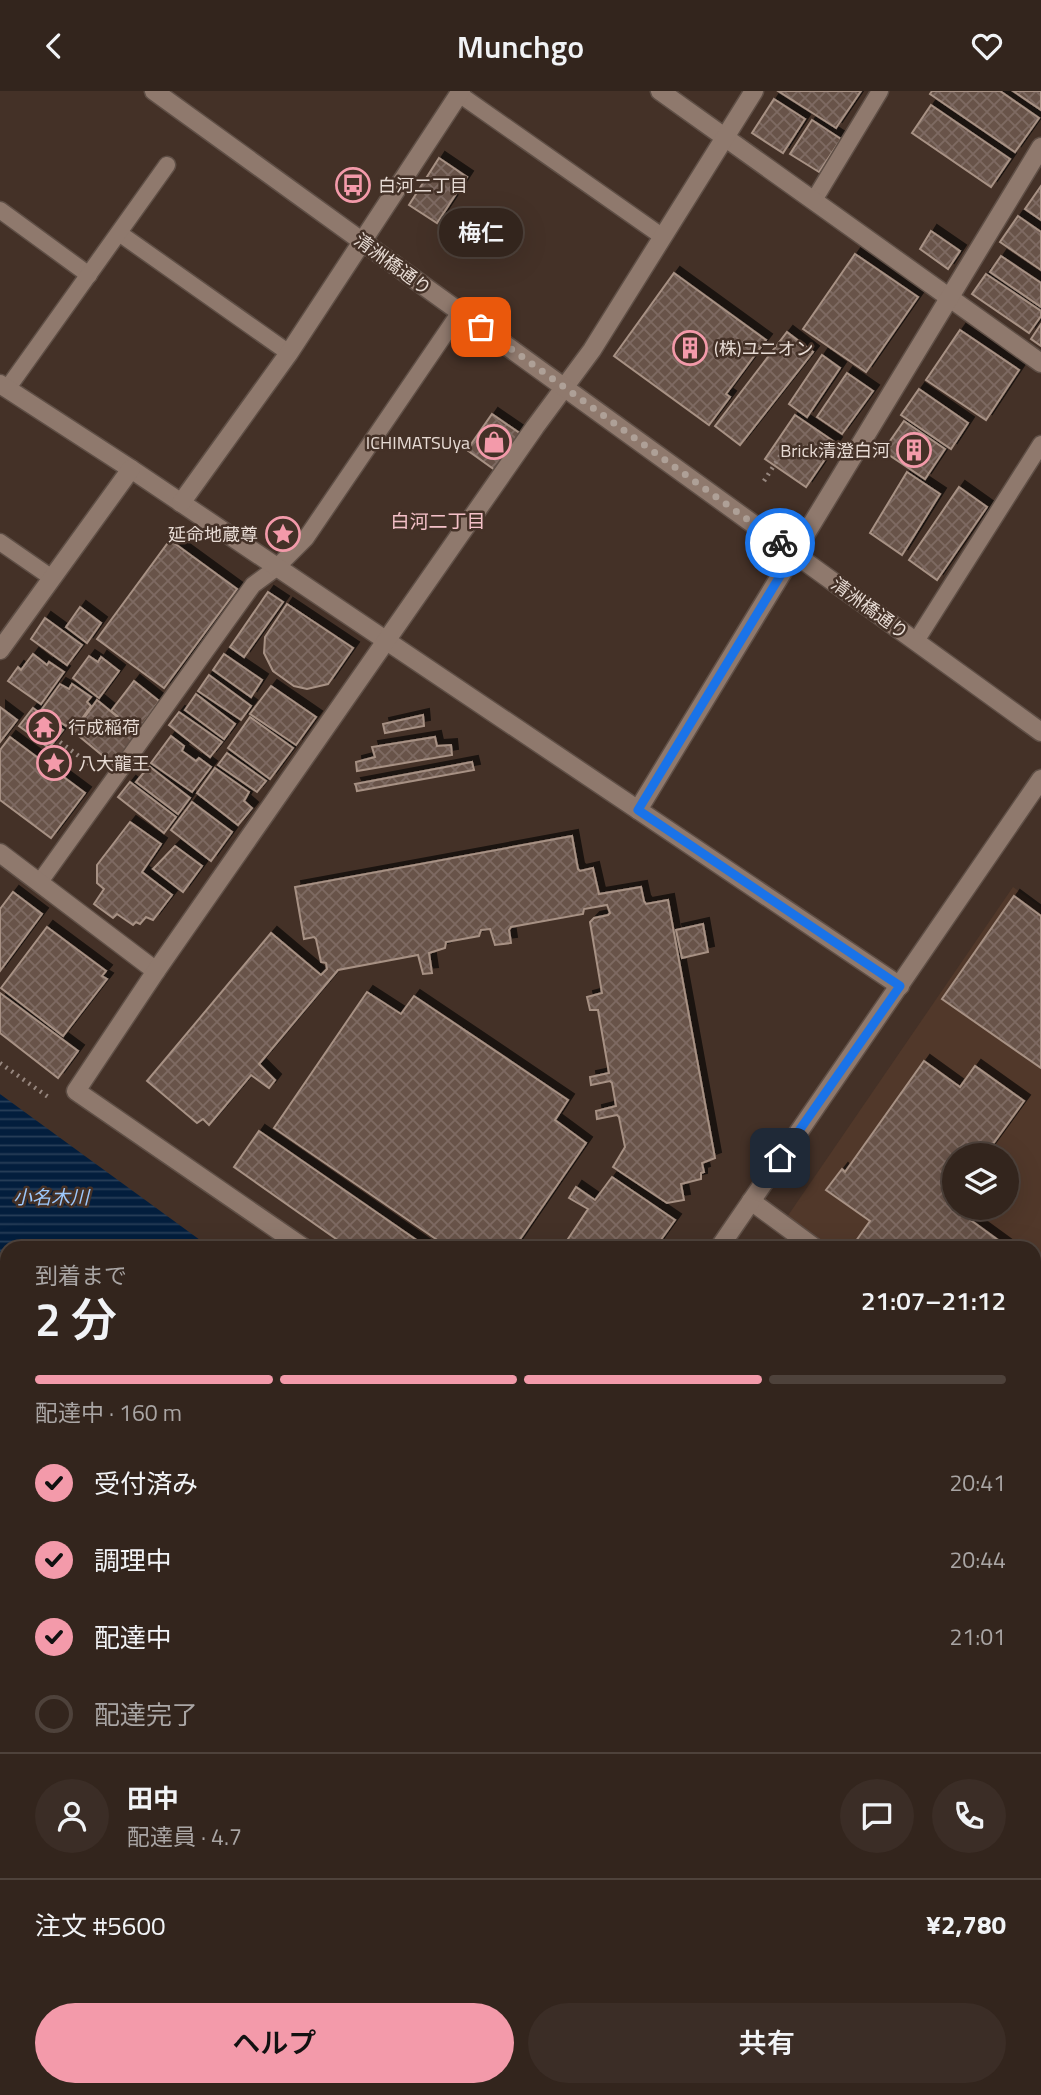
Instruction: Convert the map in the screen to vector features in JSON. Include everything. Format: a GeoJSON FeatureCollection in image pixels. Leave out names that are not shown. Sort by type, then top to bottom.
{"type":"FeatureCollection","features":[{"type":"Feature","properties":{"kind":"street","name":"清洲橋通り"},"geometry":{"type":"LineString","coordinates":[[154,91],[1041,732]]}},
{"type":"Feature","properties":{"kind":"street"},"geometry":{"type":"LineString","coordinates":[[660,91],[1041,363]]}},
{"type":"Feature","properties":{"kind":"street"},"geometry":{"type":"LineString","coordinates":[[294,1241],[76,1091],[156,971],[535,427],[592,350],[754,91]]}},
{"type":"Feature","properties":{"kind":"street"},"geometry":{"type":"LineString","coordinates":[[181,503],[289,353],[460,93]]}},
{"type":"Feature","properties":{"kind":"street"},"geometry":{"type":"LineString","coordinates":[[638,810],[1041,147]]}},
{"type":"Feature","properties":{"kind":"street"},"geometry":{"type":"LineString","coordinates":[[4,386],[900,986]]}},
{"type":"Feature","properties":{"kind":"street"},"geometry":{"type":"LineString","coordinates":[[0,650],[131,469]]}},
{"type":"Feature","properties":{"kind":"street"},"geometry":{"type":"LineString","coordinates":[[724,1241],[1041,779]]}},
{"type":"Feature","properties":{"kind":"street"},"geometry":{"type":"LineString","coordinates":[[0,853],[156,971]]}},
{"type":"Feature","properties":{"kind":"street"},"geometry":{"type":"LineString","coordinates":[[751,1201],[805,1241]]}},
{"type":"Feature","properties":{"kind":"lane"},"geometry":{"type":"LineString","coordinates":[[814,200],[880,91]]}},
{"type":"Feature","properties":{"kind":"lane"},"geometry":{"type":"LineString","coordinates":[[460,93],[663,237]]}},
{"type":"Feature","properties":{"kind":"lane"},"geometry":{"type":"LineString","coordinates":[[4,386],[89,275],[167,166]]}},
{"type":"Feature","properties":{"kind":"lane"},"geometry":{"type":"LineString","coordinates":[[0,210],[89,275]]}},
{"type":"Feature","properties":{"kind":"lane"},"geometry":{"type":"LineString","coordinates":[[119,233],[289,353]]}},
{"type":"Feature","properties":{"kind":"lane"},"geometry":{"type":"LineString","coordinates":[[39,883],[253,585],[276,568],[306,538],[460,312]]}},
{"type":"Feature","properties":{"kind":"lane"},"geometry":{"type":"LineString","coordinates":[[916,641],[1041,444]]}},
{"type":"Feature","properties":{"kind":"lane"},"geometry":{"type":"LineString","coordinates":[[0,542],[52,578]]}},
{"type":"Feature","properties":{"kind":"path"},"geometry":{"type":"LineString","coordinates":[[764,481],[789,442]]}},
{"type":"Feature","properties":{"kind":"path"},"geometry":{"type":"LineString","coordinates":[[60,741],[111,782]]}},
{"type":"Feature","properties":{"kind":"shaded area"},"geometry":{"type":"Polygon","coordinates":[[[1013,887],[1041,907],[1041,1241],[820,1241],[787,1217],[1013,887]]]}},
{"type":"Feature","properties":{"kind":"water","name":"小名木川"},"geometry":{"type":"Polygon","coordinates":[[[0,1094],[201,1241],[0,1241],[0,1094]]]}},
{"type":"Feature","properties":{"kind":"building"},"geometry":{"type":"Polygon","coordinates":[[[778,91],[861,91],[836,128],[778,91]]]}},
{"type":"Feature","properties":{"kind":"building"},"geometry":{"type":"Polygon","coordinates":[[[932,91],[1000,91],[1039,118],[1015,152],[930,94],[932,91]]]}},
{"type":"Feature","properties":{"kind":"building"},"geometry":{"type":"Polygon","coordinates":[[[1013,91],[1041,91],[1041,110],[1013,91]]]}},
{"type":"Feature","properties":{"kind":"building"},"geometry":{"type":"Polygon","coordinates":[[[774,99],[805,119],[783,153],[752,133],[774,99]]]}},
{"type":"Feature","properties":{"kind":"building"},"geometry":{"type":"Polygon","coordinates":[[[931,105],[1010,159],[991,187],[912,133],[931,105]]]}},
{"type":"Feature","properties":{"kind":"building"},"geometry":{"type":"Polygon","coordinates":[[[812,120],[841,139],[819,172],[790,154],[812,120]]]}},
{"type":"Feature","properties":{"kind":"building"},"geometry":{"type":"Polygon","coordinates":[[[439,158],[467,177],[437,223],[409,205],[439,158]]]}},
{"type":"Feature","properties":{"kind":"building"},"geometry":{"type":"Polygon","coordinates":[[[1041,186],[1041,220],[1025,209],[1041,186]]]}},
{"type":"Feature","properties":{"kind":"building"},"geometry":{"type":"Polygon","coordinates":[[[1018,216],[1041,232],[1041,270],[1000,242],[1018,216]]]}},
{"type":"Feature","properties":{"kind":"building"},"geometry":{"type":"Polygon","coordinates":[[[931,231],[960,251],[948,269],[920,249],[931,231]]]}},
{"type":"Feature","properties":{"kind":"building"},"geometry":{"type":"Polygon","coordinates":[[[855,254],[918,297],[866,372],[803,329],[855,254]]]}},
{"type":"Feature","properties":{"kind":"building"},"geometry":{"type":"Polygon","coordinates":[[[1001,256],[1041,283],[1041,307],[990,272],[1001,256]]]}},
{"type":"Feature","properties":{"kind":"building","name":"(株)ユニオン"},"geometry":{"type":"Polygon","coordinates":[[[674,273],[766,340],[726,394],[730,397],[709,425],[614,356],[674,273]]]}},
{"type":"Feature","properties":{"kind":"building"},"geometry":{"type":"Polygon","coordinates":[[[986,274],[1041,311],[1041,316],[1029,333],[972,294],[986,274]]]}},
{"type":"Feature","properties":{"kind":"building"},"geometry":{"type":"Polygon","coordinates":[[[1041,324],[1041,346],[1031,339],[1041,324]]]}},
{"type":"Feature","properties":{"kind":"building"},"geometry":{"type":"Polygon","coordinates":[[[960,330],[1019,370],[986,420],[926,380],[960,330]]]}},
{"type":"Feature","properties":{"kind":"building"},"geometry":{"type":"Polygon","coordinates":[[[787,332],[813,352],[740,445],[715,426],[787,332]]]}},
{"type":"Feature","properties":{"kind":"building"},"geometry":{"type":"Polygon","coordinates":[[[822,355],[840,368],[807,417],[789,404],[822,355]]]}},
{"type":"Feature","properties":{"kind":"building"},"geometry":{"type":"Polygon","coordinates":[[[847,373],[873,391],[842,434],[817,417],[847,373]]]}},
{"type":"Feature","properties":{"kind":"building"},"geometry":{"type":"Polygon","coordinates":[[[919,389],[968,423],[951,449],[901,415],[919,389]]]}},
{"type":"Feature","properties":{"kind":"building","name":"ICHIMATSUya"},"geometry":{"type":"Polygon","coordinates":[[[492,414],[521,434],[495,470],[467,450],[492,414]]]}},
{"type":"Feature","properties":{"kind":"building"},"geometry":{"type":"Polygon","coordinates":[[[795,415],[836,443],[806,487],[765,459],[795,415]]]}},
{"type":"Feature","properties":{"kind":"building","name":"Brick清澄白河"},"geometry":{"type":"Polygon","coordinates":[[[904,421],[945,449],[925,479],[883,451],[904,421]]]}},
{"type":"Feature","properties":{"kind":"building"},"geometry":{"type":"Polygon","coordinates":[[[907,472],[940,494],[902,555],[870,533],[907,472]]]}},
{"type":"Feature","properties":{"kind":"building"},"geometry":{"type":"Polygon","coordinates":[[[959,487],[987,507],[937,580],[909,560],[959,487]]]}},
{"type":"Feature","properties":{"kind":"building"},"geometry":{"type":"Polygon","coordinates":[[[170,540],[237,589],[164,688],[97,639],[170,540]]]}},
{"type":"Feature","properties":{"kind":"building"},"geometry":{"type":"Polygon","coordinates":[[[268,592],[283,602],[244,657],[230,647],[268,592]]]}},
{"type":"Feature","properties":{"kind":"building"},"geometry":{"type":"Polygon","coordinates":[[[287,604],[353,648],[328,684],[307,689],[294,686],[273,671],[264,653],[265,637],[287,604]]]}},
{"type":"Feature","properties":{"kind":"building"},"geometry":{"type":"Polygon","coordinates":[[[80,607],[101,623],[87,643],[66,627],[80,607]]]}},
{"type":"Feature","properties":{"kind":"building"},"geometry":{"type":"Polygon","coordinates":[[[45,618],[82,645],[67,665],[31,639],[45,618]]]}},
{"type":"Feature","properties":{"kind":"building"},"geometry":{"type":"Polygon","coordinates":[[[33,654],[47,665],[49,662],[64,672],[41,704],[8,681],[18,667],[21,670],[33,654]]]}},
{"type":"Feature","properties":{"kind":"building"},"geometry":{"type":"Polygon","coordinates":[[[224,654],[262,680],[251,697],[213,670],[224,654]]]}},
{"type":"Feature","properties":{"kind":"building"},"geometry":{"type":"Polygon","coordinates":[[[89,656],[98,662],[101,657],[119,671],[99,698],[73,678],[89,656]]]}},
{"type":"Feature","properties":{"kind":"building"},"geometry":{"type":"Polygon","coordinates":[[[209,675],[251,706],[241,720],[198,691],[209,675]]]}},
{"type":"Feature","properties":{"kind":"building"},"geometry":{"type":"Polygon","coordinates":[[[134,681],[159,701],[137,732],[111,711],[134,681]]]}},
{"type":"Feature","properties":{"kind":"building"},"geometry":{"type":"Polygon","coordinates":[[[60,684],[69,689],[72,684],[91,697],[87,702],[91,706],[73,731],[42,709],[60,684]]]}},
{"type":"Feature","properties":{"kind":"building"},"geometry":{"type":"Polygon","coordinates":[[[271,686],[316,717],[296,745],[250,714],[271,686]]]}},
{"type":"Feature","properties":{"kind":"building"},"geometry":{"type":"Polygon","coordinates":[[[196,694],[235,724],[224,739],[185,710],[196,694]]]}},
{"type":"Feature","properties":{"kind":"building"},"geometry":{"type":"Polygon","coordinates":[[[97,700],[137,733],[114,765],[74,732],[97,700]]]}},
{"type":"Feature","properties":{"kind":"building"},"geometry":{"type":"Polygon","coordinates":[[[0,707],[17,720],[0,742],[0,707]]]}},
{"type":"Feature","properties":{"kind":"building"},"geometry":{"type":"Polygon","coordinates":[[[33,708],[63,730],[49,748],[19,726],[33,708]]]}},
{"type":"Feature","properties":{"kind":"building"},"geometry":{"type":"Polygon","coordinates":[[[179,712],[222,742],[210,757],[169,725],[179,712]]]}},
{"type":"Feature","properties":{"kind":"building"},"geometry":{"type":"Polygon","coordinates":[[[423,715],[424,726],[385,733],[383,724],[423,715]]]}},
{"type":"Feature","properties":{"kind":"building"},"geometry":{"type":"Polygon","coordinates":[[[250,717],[293,748],[270,779],[228,748],[250,717]]]}},
{"type":"Feature","properties":{"kind":"building"},"geometry":{"type":"Polygon","coordinates":[[[171,736],[184,746],[182,751],[211,767],[192,792],[151,763],[171,736]]]}},
{"type":"Feature","properties":{"kind":"building"},"geometry":{"type":"Polygon","coordinates":[[[10,737],[85,793],[51,838],[0,800],[0,750],[10,737]]]}},
{"type":"Feature","properties":{"kind":"building"},"geometry":{"type":"Polygon","coordinates":[[[435,737],[437,746],[451,745],[452,755],[357,771],[356,762],[375,757],[372,747],[435,737]]]}},
{"type":"Feature","properties":{"kind":"building"},"geometry":{"type":"Polygon","coordinates":[[[227,753],[266,781],[257,792],[218,765],[227,753]]]}},
{"type":"Feature","properties":{"kind":"building"},"geometry":{"type":"Polygon","coordinates":[[[472,762],[474,770],[357,791],[355,784],[472,762]]]}},
{"type":"Feature","properties":{"kind":"building"},"geometry":{"type":"Polygon","coordinates":[[[149,766],[190,798],[178,814],[136,782],[149,766]]]}},
{"type":"Feature","properties":{"kind":"building"},"geometry":{"type":"Polygon","coordinates":[[[215,768],[249,792],[244,801],[252,808],[238,825],[197,793],[215,768]]]}},
{"type":"Feature","properties":{"kind":"building"},"geometry":{"type":"Polygon","coordinates":[[[130,782],[176,817],[164,833],[118,797],[130,782]]]}},
{"type":"Feature","properties":{"kind":"building"},"geometry":{"type":"Polygon","coordinates":[[[192,802],[232,832],[211,861],[171,830],[192,802]]]}},
{"type":"Feature","properties":{"kind":"building"},"geometry":{"type":"Polygon","coordinates":[[[130,822],[161,844],[142,872],[172,895],[153,920],[146,917],[140,924],[136,922],[133,925],[117,914],[113,918],[94,904],[104,889],[97,883],[97,865],[130,822]]]}},
{"type":"Feature","properties":{"kind":"building"},"geometry":{"type":"Polygon","coordinates":[[[572,836],[578,869],[580,871],[593,868],[599,894],[641,887],[646,904],[668,900],[715,1158],[702,1163],[704,1172],[701,1173],[701,1179],[681,1184],[684,1200],[667,1203],[613,1167],[625,1147],[619,1117],[617,1115],[597,1119],[596,1111],[616,1106],[612,1083],[610,1081],[591,1085],[590,1077],[609,1073],[598,1010],[590,1010],[587,997],[602,993],[590,922],[610,913],[607,905],[584,909],[583,914],[511,927],[511,943],[495,945],[490,929],[481,930],[479,936],[446,942],[445,948],[429,953],[432,973],[423,974],[418,955],[338,970],[259,1064],[275,1080],[269,1088],[251,1075],[209,1125],[203,1119],[197,1123],[147,1081],[271,933],[321,975],[327,969],[326,963],[321,962],[316,939],[304,939],[295,887],[572,836]]]}},
{"type":"Feature","properties":{"kind":"building"},"geometry":{"type":"Polygon","coordinates":[[[175,846],[202,866],[183,892],[153,869],[175,846]]]}},
{"type":"Feature","properties":{"kind":"building"},"geometry":{"type":"Polygon","coordinates":[[[13,892],[42,914],[0,971],[0,909],[13,892]]]}},
{"type":"Feature","properties":{"kind":"building"},"geometry":{"type":"Polygon","coordinates":[[[1014,896],[1041,916],[1041,1068],[942,999],[1014,896]]]}},
{"type":"Feature","properties":{"kind":"building"},"geometry":{"type":"Polygon","coordinates":[[[703,924],[708,952],[682,958],[676,930],[703,924]]]}},
{"type":"Feature","properties":{"kind":"building"},"geometry":{"type":"Polygon","coordinates":[[[47,927],[106,971],[102,976],[107,979],[63,1036],[1,988],[47,927]]]}},
{"type":"Feature","properties":{"kind":"building"},"geometry":{"type":"Polygon","coordinates":[[[367,992],[401,1014],[414,996],[568,1100],[555,1120],[586,1143],[519,1241],[439,1241],[274,1128],[367,992]]]}},
{"type":"Feature","properties":{"kind":"building"},"geometry":{"type":"Polygon","coordinates":[[[0,993],[78,1051],[58,1078],[0,1033],[0,993]]]}},
{"type":"Feature","properties":{"kind":"building"},"geometry":{"type":"Polygon","coordinates":[[[924,1061],[960,1087],[975,1066],[1024,1101],[994,1143],[942,1143],[942,1220],[971,1220],[999,1241],[856,1241],[870,1221],[826,1190],[842,1169],[845,1172],[924,1061]]]}},
{"type":"Feature","properties":{"kind":"building"},"geometry":{"type":"Polygon","coordinates":[[[259,1131],[418,1241],[339,1241],[234,1167],[259,1131]]]}},
{"type":"Feature","properties":{"kind":"building"},"geometry":{"type":"Polygon","coordinates":[[[612,1177],[675,1220],[660,1241],[567,1241],[588,1209],[569,1198],[576,1187],[595,1200],[612,1177]]]}},
{"type":"Feature","properties":{"kind":"way so far"},"geometry":{"type":"LineString","coordinates":[[481,327],[780,543]]}},
{"type":"Feature","properties":{"kind":"place","name":"白河二丁目"},"geometry":{"type":"Point","coordinates":[353,185]}},
{"type":"Feature","properties":{"kind":"place","name":"梅仁"},"geometry":{"type":"Point","coordinates":[481,327]}},
{"type":"Feature","properties":{"kind":"place","name":"(株)ユニオン"},"geometry":{"type":"Point","coordinates":[690,348]}},
{"type":"Feature","properties":{"kind":"place","name":"ICHIMATSUya"},"geometry":{"type":"Point","coordinates":[494,442]}},
{"type":"Feature","properties":{"kind":"place","name":"Brick清澄白河"},"geometry":{"type":"Point","coordinates":[914,450]}},
{"type":"Feature","properties":{"kind":"place","name":"延命地蔵尊"},"geometry":{"type":"Point","coordinates":[283,534]}},
{"type":"Feature","properties":{"kind":"place","name":"行成稲荷"},"geometry":{"type":"Point","coordinates":[44,727]}},
{"type":"Feature","properties":{"kind":"place","name":"八大龍王"},"geometry":{"type":"Point","coordinates":[54,763]}},
{"type":"Feature","properties":{"kind":"district","name":"白河二丁目"},"geometry":{"type":"Point","coordinates":[438,520]}},
{"type":"Feature","properties":{"kind":"route"},"geometry":{"type":"LineString","coordinates":[[780,543],[794,553],[638,810],[900,986],[780,1158]]}}]}
